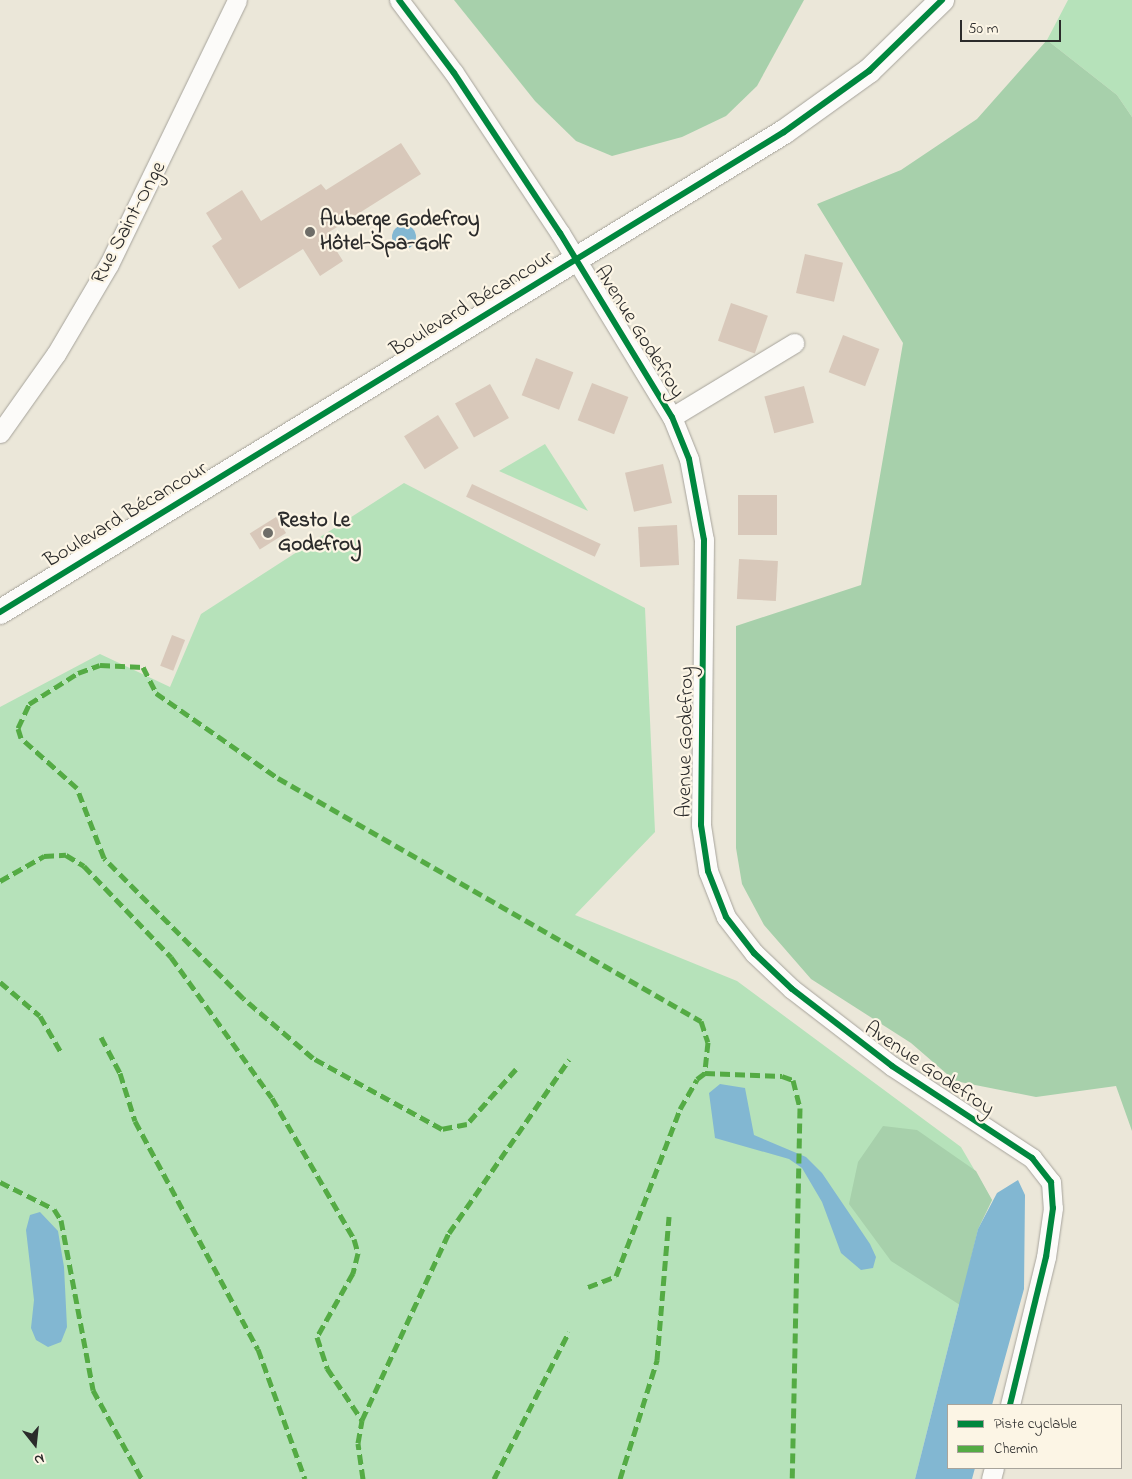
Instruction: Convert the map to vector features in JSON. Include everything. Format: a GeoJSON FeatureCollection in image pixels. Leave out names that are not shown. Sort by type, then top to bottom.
{"type":"FeatureCollection","features":[{"type":"Feature","properties":{"kind":"main road","name":"Boulevard Bécancour"},"geometry":{"type":"LineString","coordinates":[[0,612],[826,104],[879,62],[942,0]]}},
{"type":"Feature","properties":{"kind":"street","name":"Rue Saint-Onge"},"geometry":{"type":"LineString","coordinates":[[0,432],[56,354],[109,264],[237,0]]}},
{"type":"Feature","properties":{"kind":"street","name":"Avenue Godefroy"},"geometry":{"type":"LineString","coordinates":[[399,0],[454,73],[575,260],[672,417],[693,470],[703,525],[700,812],[712,883],[739,936],[792,989],[892,1066],[1018,1148],[1046,1173],[1053,1195],[1048,1245],[1010,1404]]}},
{"type":"Feature","properties":{"kind":"street"},"geometry":{"type":"LineString","coordinates":[[672,417],[794,343]]}},
{"type":"Feature","properties":{"kind":"green space"},"geometry":{"type":"Polygon","coordinates":[[[454,0],[804,0],[757,86],[726,116],[682,137],[612,156],[576,141],[535,101],[454,0]]]}},
{"type":"Feature","properties":{"kind":"green space"},"geometry":{"type":"Polygon","coordinates":[[[1068,0],[1132,0],[1132,117],[1117,95],[1047,40],[1068,0]]]}},
{"type":"Feature","properties":{"kind":"green space"},"geometry":{"type":"Polygon","coordinates":[[[1047,40],[1117,95],[1132,117],[1132,1131],[1116,1086],[1036,1097],[955,1081],[911,1043],[811,979],[764,925],[742,884],[736,848],[736,626],[861,585],[903,343],[817,204],[901,170],[977,119],[1047,40]]]}},
{"type":"Feature","properties":{"kind":"green space"},"geometry":{"type":"Polygon","coordinates":[[[545,444],[588,511],[499,471],[545,444]]]}},
{"type":"Feature","properties":{"kind":"green space"},"geometry":{"type":"Polygon","coordinates":[[[404,483],[645,608],[655,832],[575,915],[737,981],[961,1147],[992,1200],[978,1229],[915,1479],[0,1479],[0,707],[100,654],[170,687],[201,614],[404,483]]]}},
{"type":"Feature","properties":{"kind":"green space"},"geometry":{"type":"Polygon","coordinates":[[[883,1126],[917,1130],[976,1171],[992,1200],[978,1229],[960,1305],[891,1261],[849,1204],[858,1162],[883,1126]]]}},
{"type":"Feature","properties":{"kind":"water"},"geometry":{"type":"Polygon","coordinates":[[[404,225],[412,229],[416,237],[412,245],[404,249],[396,245],[392,237],[396,229],[404,225]]]}},
{"type":"Feature","properties":{"kind":"water"},"geometry":{"type":"Polygon","coordinates":[[[720,1084],[745,1088],[754,1135],[806,1157],[822,1173],[870,1244],[876,1257],[873,1268],[861,1270],[841,1253],[822,1202],[802,1168],[789,1159],[715,1138],[709,1093],[720,1084]]]}},
{"type":"Feature","properties":{"kind":"water"},"geometry":{"type":"Polygon","coordinates":[[[1018,1180],[1025,1195],[1024,1289],[992,1404],[947,1404],[947,1469],[975,1469],[972,1479],[915,1479],[978,1229],[997,1193],[1018,1180]]]}},
{"type":"Feature","properties":{"kind":"water"},"geometry":{"type":"Polygon","coordinates":[[[40,1212],[58,1231],[64,1267],[67,1327],[61,1342],[48,1347],[36,1340],[31,1328],[34,1300],[26,1230],[30,1215],[40,1212]]]}},
{"type":"Feature","properties":{"kind":"building"},"geometry":{"type":"Polygon","coordinates":[[[401,143],[421,174],[326,234],[343,261],[320,276],[303,249],[239,289],[212,246],[222,239],[206,213],[242,190],[261,221],[321,184],[326,190],[401,143]]]}},
{"type":"Feature","properties":{"kind":"building"},"geometry":{"type":"Polygon","coordinates":[[[805,254],[843,263],[834,302],[796,293],[805,254]]]}},
{"type":"Feature","properties":{"kind":"building"},"geometry":{"type":"Polygon","coordinates":[[[731,303],[768,316],[755,354],[718,341],[731,303]]]}},
{"type":"Feature","properties":{"kind":"building"},"geometry":{"type":"Polygon","coordinates":[[[843,335],[879,349],[865,386],[829,372],[843,335]]]}},
{"type":"Feature","properties":{"kind":"building"},"geometry":{"type":"Polygon","coordinates":[[[536,358],[573,372],[559,410],[522,395],[536,358]]]}},
{"type":"Feature","properties":{"kind":"building"},"geometry":{"type":"Polygon","coordinates":[[[592,383],[628,397],[614,434],[578,420],[592,383]]]}},
{"type":"Feature","properties":{"kind":"building"},"geometry":{"type":"Polygon","coordinates":[[[490,384],[509,418],[474,438],[455,403],[490,384]]]}},
{"type":"Feature","properties":{"kind":"building"},"geometry":{"type":"Polygon","coordinates":[[[804,386],[814,423],[774,433],[764,397],[804,386]]]}},
{"type":"Feature","properties":{"kind":"building"},"geometry":{"type":"Polygon","coordinates":[[[438,415],[459,448],[425,469],[404,436],[438,415]]]}},
{"type":"Feature","properties":{"kind":"building"},"geometry":{"type":"Polygon","coordinates":[[[663,464],[672,503],[634,512],[625,473],[663,464]]]}},
{"type":"Feature","properties":{"kind":"building"},"geometry":{"type":"Polygon","coordinates":[[[472,484],[601,544],[595,557],[466,497],[472,484]]]}},
{"type":"Feature","properties":{"kind":"building"},"geometry":{"type":"Polygon","coordinates":[[[738,495],[777,495],[777,535],[738,535],[738,495]]]}},
{"type":"Feature","properties":{"kind":"building","name":"Resto Le Godefroy"},"geometry":{"type":"Polygon","coordinates":[[[276,517],[286,533],[260,550],[250,533],[276,517]]]}},
{"type":"Feature","properties":{"kind":"building"},"geometry":{"type":"Polygon","coordinates":[[[677,525],[679,565],[640,567],[638,527],[677,525]]]}},
{"type":"Feature","properties":{"kind":"building"},"geometry":{"type":"Polygon","coordinates":[[[739,559],[778,561],[776,601],[737,599],[739,559]]]}},
{"type":"Feature","properties":{"kind":"building"},"geometry":{"type":"Polygon","coordinates":[[[172,635],[185,640],[173,671],[160,666],[172,635]]]}},
{"type":"Feature","properties":{"kind":"marked path"},"geometry":{"type":"LineString","coordinates":[[516,1069],[467,1124],[442,1129],[313,1058],[243,998],[104,858],[77,788],[21,738],[18,728],[29,704],[78,673],[100,665],[143,667],[156,693],[278,778],[701,1021],[708,1042],[705,1073]]}},
{"type":"Feature","properties":{"kind":"marked path"},"geometry":{"type":"LineString","coordinates":[[0,881],[44,856],[66,855],[84,866],[171,957],[272,1098],[354,1239],[358,1253],[353,1273],[317,1337],[327,1368],[362,1420]]}},
{"type":"Feature","properties":{"kind":"marked path"},"geometry":{"type":"LineString","coordinates":[[0,982],[40,1016],[62,1054]]}},
{"type":"Feature","properties":{"kind":"marked path"},"geometry":{"type":"LineString","coordinates":[[101,1037],[120,1073],[135,1121],[258,1349],[305,1479]]}},
{"type":"Feature","properties":{"kind":"marked path"},"geometry":{"type":"LineString","coordinates":[[363,1479],[358,1443],[362,1420],[449,1233],[569,1060]]}},
{"type":"Feature","properties":{"kind":"marked path"},"geometry":{"type":"LineString","coordinates":[[588,1287],[616,1276],[680,1109],[697,1079],[705,1073],[782,1076],[793,1080],[800,1108],[792,1479]]}},
{"type":"Feature","properties":{"kind":"marked path"},"geometry":{"type":"LineString","coordinates":[[0,1182],[54,1209],[61,1220],[93,1390],[142,1479]]}},
{"type":"Feature","properties":{"kind":"marked path"},"geometry":{"type":"LineString","coordinates":[[620,1479],[657,1360],[669,1217]]}},
{"type":"Feature","properties":{"kind":"marked path"},"geometry":{"type":"LineString","coordinates":[[494,1479],[569,1332]]}},
{"type":"Feature","properties":{"kind":"cycle path"},"geometry":{"type":"LineString","coordinates":[[399,0],[454,73],[560,233],[672,417],[689,459],[704,540],[701,825],[708,871],[726,917],[754,953],[792,989],[892,1066],[1032,1158],[1051,1182],[1053,1208],[1046,1257],[1010,1404]]}},
{"type":"Feature","properties":{"kind":"cycle path"},"geometry":{"type":"LineString","coordinates":[[0,612],[784,132],[869,71],[942,0]]}},
{"type":"Feature","properties":{"kind":"place","name":"Auberge Godefroy Hôtel-Spa-Golf"},"geometry":{"type":"Point","coordinates":[310,232]}},
{"type":"Feature","properties":{"kind":"place","name":"Resto Le Godefroy"},"geometry":{"type":"Point","coordinates":[268,533]}}]}
